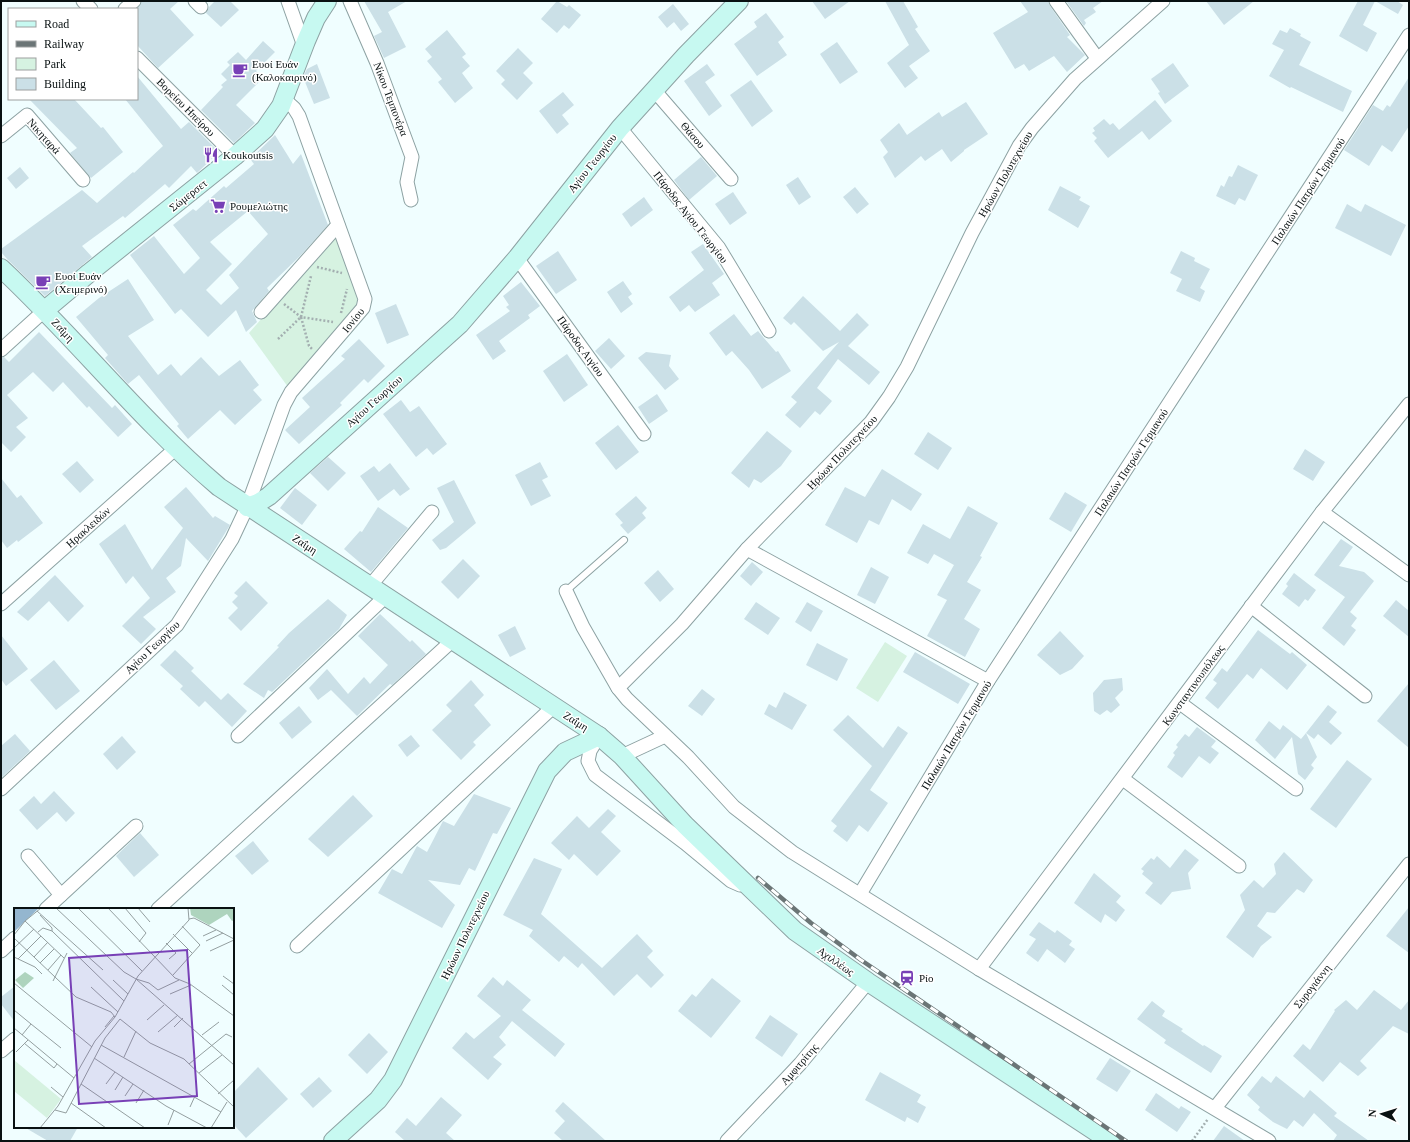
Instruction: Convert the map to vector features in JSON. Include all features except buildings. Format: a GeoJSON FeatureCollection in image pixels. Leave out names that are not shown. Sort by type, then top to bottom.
{"type":"FeatureCollection","features":[{"type":"Feature","properties":{"kind":"street"},"geometry":{"type":"LineString","coordinates":[[288,1],[304,46]]}},
{"type":"Feature","properties":{"kind":"street","name":"Σώμερσετ"},"geometry":{"type":"LineString","coordinates":[[45,310],[104,260],[235,156],[265,129],[278,112],[316,18],[327,1]]}},
{"type":"Feature","properties":{"kind":"street","name":"Νίκου Τεμπονέρα"},"geometry":{"type":"LineString","coordinates":[[350,1],[377,63],[412,157],[407,182],[411,200]]}},
{"type":"Feature","properties":{"kind":"street","name":"Αγίου Γεωργίου"},"geometry":{"type":"LineString","coordinates":[[1,788],[177,625],[232,539],[247,507],[258,503],[269,496],[460,324],[518,258],[620,128],[739,1]]}},
{"type":"Feature","properties":{"kind":"street"},"geometry":{"type":"LineString","coordinates":[[1056,1],[1097,58]]}},
{"type":"Feature","properties":{"kind":"street","name":"Ηρώων Πολυτεχνείου"},"geometry":{"type":"LineString","coordinates":[[618,688],[682,624],[748,549],[855,441],[890,397],[907,367],[972,233],[1019,146],[1050,105],[1097,58],[1163,1]]}},
{"type":"Feature","properties":{"kind":"street","name":"Παλαιών Πατρών Γερμανού"},"geometry":{"type":"LineString","coordinates":[[860,894],[988,681],[1409,35]]}},
{"type":"Feature","properties":{"kind":"street","name":"Βορείου Ηπείρου"},"geometry":{"type":"LineString","coordinates":[[138,59],[235,156]]}},
{"type":"Feature","properties":{"kind":"street","name":"Θάσου"},"geometry":{"type":"LineString","coordinates":[[654,90],[731,179]]}},
{"type":"Feature","properties":{"kind":"street","name":"Ιονίου"},"geometry":{"type":"LineString","coordinates":[[247,507],[288,398],[365,304],[365,298],[353,273],[338,225],[299,116],[294,108],[284,99]]}},
{"type":"Feature","properties":{"kind":"street","name":"Νικηταρά"},"geometry":{"type":"LineString","coordinates":[[1,136],[27,115],[83,180]]}},
{"type":"Feature","properties":{"kind":"street","name":"Πάροδος Αγίου Γεωργίου"},"geometry":{"type":"LineString","coordinates":[[620,128],[719,248],[769,331]]}},
{"type":"Feature","properties":{"kind":"street"},"geometry":{"type":"LineString","coordinates":[[261,312],[274,297],[310,263],[338,225]]}},
{"type":"Feature","properties":{"kind":"street","name":"Πάροδος Αιγίου"},"geometry":{"type":"LineString","coordinates":[[518,258],[644,434]]}},
{"type":"Feature","properties":{"kind":"street"},"geometry":{"type":"LineString","coordinates":[[1,268],[45,310],[1,350]]}},
{"type":"Feature","properties":{"kind":"street","name":"Ζαΐμη"},"geometry":{"type":"LineString","coordinates":[[45,310],[175,449],[219,487],[247,507],[599,736]]}},
{"type":"Feature","properties":{"kind":"street","name":"Κωνσταντινουπόλεως"},"geometry":{"type":"LineString","coordinates":[[979,969],[1322,512],[1409,404]]}},
{"type":"Feature","properties":{"kind":"street","name":"Ηρακλειδών"},"geometry":{"type":"LineString","coordinates":[[1,604],[175,449]]}},
{"type":"Feature","properties":{"kind":"street"},"geometry":{"type":"LineString","coordinates":[[370,586],[432,512]]}},
{"type":"Feature","properties":{"kind":"street"},"geometry":{"type":"LineString","coordinates":[[1322,512],[1409,575]]}},
{"type":"Feature","properties":{"kind":"street"},"geometry":{"type":"LineString","coordinates":[[748,549],[988,681]]}},
{"type":"Feature","properties":{"kind":"street"},"geometry":{"type":"LineString","coordinates":[[566,591],[583,627],[618,688],[627,699],[688,757],[734,807],[750,821],[792,852],[979,969],[1269,1141]]}},
{"type":"Feature","properties":{"kind":"street"},"geometry":{"type":"LineString","coordinates":[[238,736],[386,596]]}},
{"type":"Feature","properties":{"kind":"street"},"geometry":{"type":"LineString","coordinates":[[1251,606],[1364,696]]}},
{"type":"Feature","properties":{"kind":"street"},"geometry":{"type":"LineString","coordinates":[[159,908],[453,640]]}},
{"type":"Feature","properties":{"kind":"street"},"geometry":{"type":"LineString","coordinates":[[1180,703],[1296,789]]}},
{"type":"Feature","properties":{"kind":"street"},"geometry":{"type":"LineString","coordinates":[[297,946],[553,707]]}},
{"type":"Feature","properties":{"kind":"street"},"geometry":{"type":"LineString","coordinates":[[599,736],[590,751],[588,761],[595,775],[685,843],[731,881],[739,885],[746,884]]}},
{"type":"Feature","properties":{"kind":"street","name":"Ηρώων Πολυτεχνείου"},"geometry":{"type":"LineString","coordinates":[[333,1141],[378,1100],[393,1080],[547,771],[565,752],[599,736]]}},
{"type":"Feature","properties":{"kind":"street","name":"Αχιλλέως"},"geometry":{"type":"LineString","coordinates":[[599,736],[622,756],[685,825],[795,931],[868,982],[1110,1141]]}},
{"type":"Feature","properties":{"kind":"street"},"geometry":{"type":"LineString","coordinates":[[622,756],[665,736]]}},
{"type":"Feature","properties":{"kind":"street"},"geometry":{"type":"LineString","coordinates":[[1123,779],[1239,866]]}},
{"type":"Feature","properties":{"kind":"street"},"geometry":{"type":"LineString","coordinates":[[47,908],[136,826]]}},
{"type":"Feature","properties":{"kind":"street"},"geometry":{"type":"LineString","coordinates":[[28,856],[61,895]]}},
{"type":"Feature","properties":{"kind":"street","name":"Συρογιάννη"},"geometry":{"type":"LineString","coordinates":[[1215,1108],[1409,864]]}},
{"type":"Feature","properties":{"kind":"street"},"geometry":{"type":"LineString","coordinates":[[1,951],[14,939]]}},
{"type":"Feature","properties":{"kind":"street","name":"Αμφιτρίτης"},"geometry":{"type":"LineString","coordinates":[[727,1141],[797,1068],[868,982]]}},
{"type":"Feature","properties":{"kind":"street"},"geometry":{"type":"LineString","coordinates":[[1,1051],[14,1040]]}},
{"type":"Feature","properties":{"kind":"lane"},"geometry":{"type":"LineString","coordinates":[[566,591],[624,540]]}},
{"type":"Feature","properties":{"kind":"path"},"geometry":{"type":"LineString","coordinates":[[321,357],[309,346],[301,316],[310,263],[353,273],[340,317]]}},
{"type":"Feature","properties":{"kind":"path"},"geometry":{"type":"LineString","coordinates":[[274,297],[301,316],[339,324]]}},
{"type":"Feature","properties":{"kind":"path"},"geometry":{"type":"LineString","coordinates":[[278,339],[301,316]]}},
{"type":"Feature","properties":{"kind":"path"},"geometry":{"type":"LineString","coordinates":[[1192,1141],[1215,1108]]}},
{"type":"Feature","properties":{"kind":"green space"},"geometry":{"type":"Polygon","coordinates":[[[335,235],[358,296],[355,312],[288,387],[249,333],[335,235]]]}},
{"type":"Feature","properties":{"kind":"green space"},"geometry":{"type":"Polygon","coordinates":[[[885,642],[907,656],[878,702],[856,688],[885,642]]]}},
{"type":"Feature","properties":{"kind":"railway"},"geometry":{"type":"LineString","coordinates":[[758,878],[811,923],[861,960],[1126,1141]]}},
{"type":"Feature","properties":{"kind":"place","name":"Ευοί Ευάν (Καλοκαιρινό)"},"geometry":{"type":"Point","coordinates":[240,70]}},
{"type":"Feature","properties":{"kind":"place","name":"Koukoutsis"},"geometry":{"type":"Point","coordinates":[211,155]}},
{"type":"Feature","properties":{"kind":"place","name":"Ρουμελιώτης"},"geometry":{"type":"Point","coordinates":[218,206]}},
{"type":"Feature","properties":{"kind":"place","name":"Ευοί Ευάν (Χειμερινό)"},"geometry":{"type":"Point","coordinates":[43,282]}},
{"type":"Feature","properties":{"kind":"place","name":"Ρίο"},"geometry":{"type":"Point","coordinates":[907,978]}}]}
